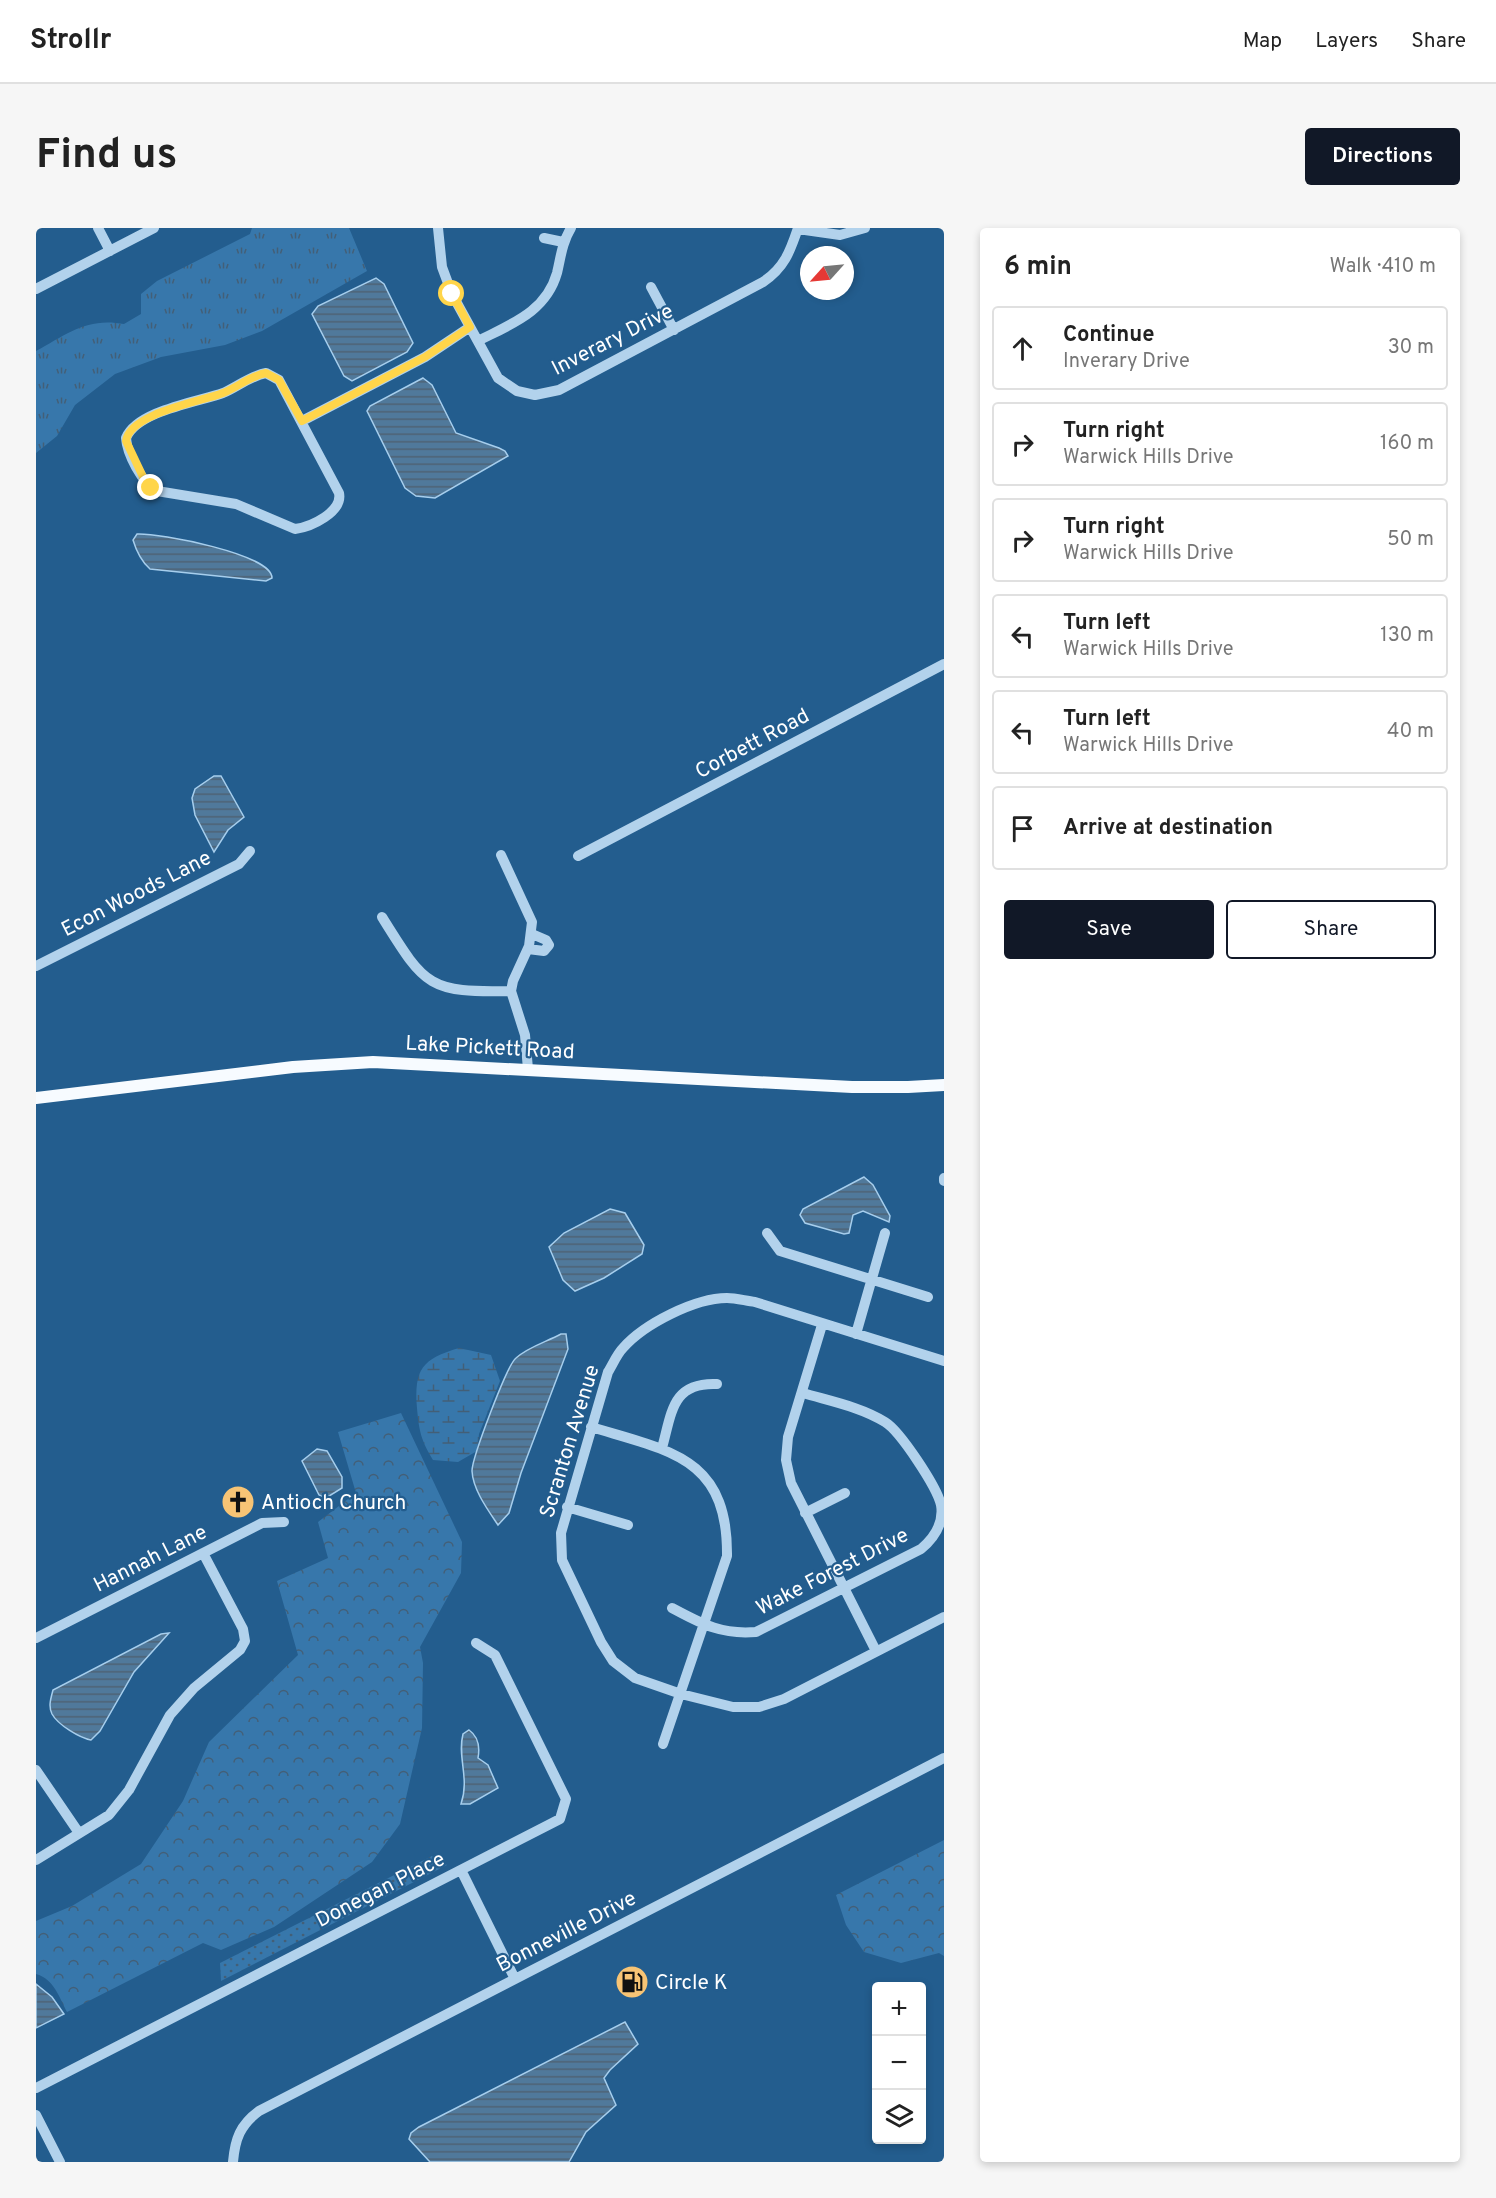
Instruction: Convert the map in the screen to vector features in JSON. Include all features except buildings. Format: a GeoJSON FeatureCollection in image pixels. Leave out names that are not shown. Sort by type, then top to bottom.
{"type":"FeatureCollection","features":[{"type":"Feature","properties":{"kind":"main road","name":"Lake Pickett Road"},"geometry":{"type":"LineString","coordinates":[[36,1098],[281,1068],[353,1062],[873,1087],[944,1084]]}},
{"type":"Feature","properties":{"kind":"street"},"geometry":{"type":"LineString","coordinates":[[98,228],[110,251]]}},
{"type":"Feature","properties":{"kind":"street"},"geometry":{"type":"LineString","coordinates":[[36,289],[154,228]]}},
{"type":"Feature","properties":{"kind":"street","name":"Inverary Drive"},"geometry":{"type":"LineString","coordinates":[[438,228],[442,267],[452,294],[498,378],[517,391],[535,394],[559,390],[777,273],[787,259],[798,228]]}},
{"type":"Feature","properties":{"kind":"street"},"geometry":{"type":"LineString","coordinates":[[478,341],[535,311],[550,292],[563,242],[571,228]]}},
{"type":"Feature","properties":{"kind":"street"},"geometry":{"type":"LineString","coordinates":[[798,228],[840,235],[865,228]]}},
{"type":"Feature","properties":{"kind":"street"},"geometry":{"type":"LineString","coordinates":[[544,238],[563,242]]}},
{"type":"Feature","properties":{"kind":"street"},"geometry":{"type":"LineString","coordinates":[[651,287],[674,330]]}},
{"type":"Feature","properties":{"kind":"street"},"geometry":{"type":"LineString","coordinates":[[302,421],[425,357],[470,327]]}},
{"type":"Feature","properties":{"kind":"street"},"geometry":{"type":"LineString","coordinates":[[266,373],[279,380],[302,421],[339,493],[338,505],[332,512],[295,529],[236,504],[158,491],[145,481],[126,441],[131,429],[145,419],[223,393],[266,373]]}},
{"type":"Feature","properties":{"kind":"street","name":"Corbett Road"},"geometry":{"type":"LineString","coordinates":[[578,856],[944,664]]}},
{"type":"Feature","properties":{"kind":"street","name":"Econ Woods Lane"},"geometry":{"type":"LineString","coordinates":[[36,966],[238,864],[250,851]]}},
{"type":"Feature","properties":{"kind":"street"},"geometry":{"type":"LineString","coordinates":[[501,855],[530,916],[532,934],[528,949],[513,981],[511,992],[525,1035],[528,1069]]}},
{"type":"Feature","properties":{"kind":"street"},"geometry":{"type":"LineString","coordinates":[[382,917],[409,960],[427,979],[448,990],[511,992]]}},
{"type":"Feature","properties":{"kind":"street"},"geometry":{"type":"LineString","coordinates":[[528,949],[544,951],[549,945],[546,940],[532,934]]}},
{"type":"Feature","properties":{"kind":"street"},"geometry":{"type":"LineString","coordinates":[[767,1233],[780,1251],[928,1297]]}},
{"type":"Feature","properties":{"kind":"street"},"geometry":{"type":"LineString","coordinates":[[856,1334],[885,1233]]}},
{"type":"Feature","properties":{"kind":"street","name":"Scranton Avenue"},"geometry":{"type":"LineString","coordinates":[[944,1361],[755,1302],[728,1298],[706,1300],[689,1306],[652,1325],[621,1349],[608,1372],[561,1533],[562,1560],[601,1642],[613,1661],[635,1678],[681,1694],[733,1707],[759,1707],[784,1699],[944,1617]]}},
{"type":"Feature","properties":{"kind":"street"},"geometry":{"type":"LineString","coordinates":[[822,1324],[788,1437],[786,1460],[791,1482],[805,1513],[876,1650]]}},
{"type":"Feature","properties":{"kind":"street"},"geometry":{"type":"LineString","coordinates":[[662,1448],[675,1405],[686,1389],[699,1383],[717,1384]]}},
{"type":"Feature","properties":{"kind":"street","name":"Wake Forest Drive"},"geometry":{"type":"LineString","coordinates":[[672,1608],[704,1625],[734,1634],[756,1632],[921,1549],[935,1538],[940,1525],[941,1499],[906,1443],[887,1423],[868,1413],[803,1393]]}},
{"type":"Feature","properties":{"kind":"street"},"geometry":{"type":"LineString","coordinates":[[591,1427],[662,1448],[704,1474],[721,1503],[728,1526],[727,1556],[663,1744]]}},
{"type":"Feature","properties":{"kind":"street"},"geometry":{"type":"LineString","coordinates":[[805,1513],[846,1493]]}},
{"type":"Feature","properties":{"kind":"street"},"geometry":{"type":"LineString","coordinates":[[567,1507],[628,1525]]}},
{"type":"Feature","properties":{"kind":"street","name":"Hannah Lane"},"geometry":{"type":"LineString","coordinates":[[36,1638],[262,1523],[284,1522]]}},
{"type":"Feature","properties":{"kind":"street"},"geometry":{"type":"LineString","coordinates":[[36,1860],[109,1815],[129,1790],[170,1715],[194,1688],[240,1650],[245,1641],[243,1629],[203,1553]]}},
{"type":"Feature","properties":{"kind":"street","name":"Donegan Place"},"geometry":{"type":"LineString","coordinates":[[36,2088],[560,1819],[566,1799],[495,1655],[476,1643]]}},
{"type":"Feature","properties":{"kind":"street","name":"Bonneville Drive"},"geometry":{"type":"LineString","coordinates":[[233,2162],[235,2142],[244,2121],[259,2111],[944,1758]]}},
{"type":"Feature","properties":{"kind":"street"},"geometry":{"type":"LineString","coordinates":[[36,1770],[79,1833]]}},
{"type":"Feature","properties":{"kind":"street"},"geometry":{"type":"LineString","coordinates":[[460,1869],[515,1979]]}},
{"type":"Feature","properties":{"kind":"street"},"geometry":{"type":"LineString","coordinates":[[36,2115],[60,2162]]}},
{"type":"Feature","properties":{"kind":"green space"},"geometry":{"type":"Polygon","coordinates":[[[252,228],[349,228],[367,271],[262,331],[225,345],[161,357],[115,374],[75,405],[57,436],[36,453],[36,351],[78,328],[99,323],[124,324],[141,314],[141,294],[157,281],[250,234],[252,228]]]}},
{"type":"Feature","properties":{"kind":"green space"},"geometry":{"type":"Polygon","coordinates":[[[459,1348],[491,1355],[500,1381],[479,1434],[477,1451],[458,1462],[433,1460],[423,1441],[420,1429],[416,1395],[419,1375],[423,1368],[436,1357],[459,1348]]]}},
{"type":"Feature","properties":{"kind":"green space"},"geometry":{"type":"Polygon","coordinates":[[[401,1413],[462,1542],[461,1573],[420,1647],[423,1663],[422,1728],[400,1824],[372,1862],[274,1927],[221,1950],[203,1943],[67,2012],[52,1984],[36,1974],[36,1921],[72,1906],[141,1864],[183,1801],[209,1742],[298,1655],[277,1581],[328,1558],[318,1522],[356,1493],[338,1432],[401,1413]]]}},
{"type":"Feature","properties":{"kind":"green space"},"geometry":{"type":"Polygon","coordinates":[[[944,1840],[944,1956],[939,1953],[901,1963],[864,1952],[846,1925],[836,1895],[944,1840]]]}},
{"type":"Feature","properties":{"kind":"green space"},"geometry":{"type":"Polygon","coordinates":[[[432,1856],[447,1865],[221,1981],[220,1963],[432,1856]]]}},
{"type":"Feature","properties":{"kind":"shaded area"},"geometry":{"type":"Polygon","coordinates":[[[376,278],[384,284],[413,343],[407,352],[352,381],[344,376],[312,314],[318,306],[376,278]]]}},
{"type":"Feature","properties":{"kind":"shaded area"},"geometry":{"type":"Polygon","coordinates":[[[423,378],[432,385],[456,433],[499,448],[508,456],[435,498],[416,496],[405,488],[367,411],[370,406],[423,378]]]}},
{"type":"Feature","properties":{"kind":"shaded area"},"geometry":{"type":"Polygon","coordinates":[[[137,534],[189,541],[235,553],[267,569],[272,578],[266,581],[150,569],[134,544],[133,540],[137,534]]]}},
{"type":"Feature","properties":{"kind":"shaded area"},"geometry":{"type":"Polygon","coordinates":[[[214,776],[221,776],[244,817],[228,830],[214,852],[195,815],[192,798],[195,789],[214,776]]]}},
{"type":"Feature","properties":{"kind":"shaded area"},"geometry":{"type":"Polygon","coordinates":[[[864,1177],[873,1185],[890,1216],[889,1222],[863,1211],[853,1215],[849,1233],[844,1234],[805,1223],[800,1215],[803,1209],[864,1177]]]}},
{"type":"Feature","properties":{"kind":"shaded area"},"geometry":{"type":"Polygon","coordinates":[[[610,1209],[625,1213],[644,1245],[642,1254],[604,1278],[575,1291],[563,1280],[549,1247],[564,1233],[610,1209]]]}},
{"type":"Feature","properties":{"kind":"shaded area"},"geometry":{"type":"Polygon","coordinates":[[[561,1334],[566,1334],[568,1349],[521,1473],[509,1513],[498,1525],[482,1500],[473,1478],[472,1471],[478,1449],[498,1393],[516,1358],[561,1334]]]}},
{"type":"Feature","properties":{"kind":"shaded area"},"geometry":{"type":"Polygon","coordinates":[[[317,1449],[327,1451],[342,1477],[342,1488],[326,1498],[319,1495],[302,1461],[317,1449]]]}},
{"type":"Feature","properties":{"kind":"shaded area"},"geometry":{"type":"Polygon","coordinates":[[[169,1633],[134,1672],[100,1731],[91,1740],[70,1730],[52,1714],[50,1702],[53,1690],[161,1634],[169,1633]]]}},
{"type":"Feature","properties":{"kind":"shaded area"},"geometry":{"type":"Polygon","coordinates":[[[469,1730],[478,1742],[478,1758],[488,1765],[498,1788],[470,1804],[461,1804],[464,1777],[461,1751],[463,1734],[469,1730]]]}},
{"type":"Feature","properties":{"kind":"shaded area"},"geometry":{"type":"Polygon","coordinates":[[[36,1984],[52,1997],[64,2014],[36,2028],[36,1984]]]}},
{"type":"Feature","properties":{"kind":"shaded area"},"geometry":{"type":"Polygon","coordinates":[[[625,2022],[638,2044],[604,2078],[616,2105],[586,2132],[569,2162],[430,2162],[409,2139],[411,2133],[419,2127],[625,2022]]]}},
{"type":"Feature","properties":{"kind":"place","name":"Antioch Church"},"geometry":{"type":"Point","coordinates":[238,1502]}},
{"type":"Feature","properties":{"kind":"place","name":"Circle K"},"geometry":{"type":"Point","coordinates":[632,1982]}},
{"type":"Feature","properties":{"kind":"route"},"geometry":{"type":"LineString","coordinates":[[151,488],[145,481],[126,441],[131,429],[145,419],[223,393],[266,373],[279,380],[302,421],[425,357],[470,327],[452,294]]}}]}
